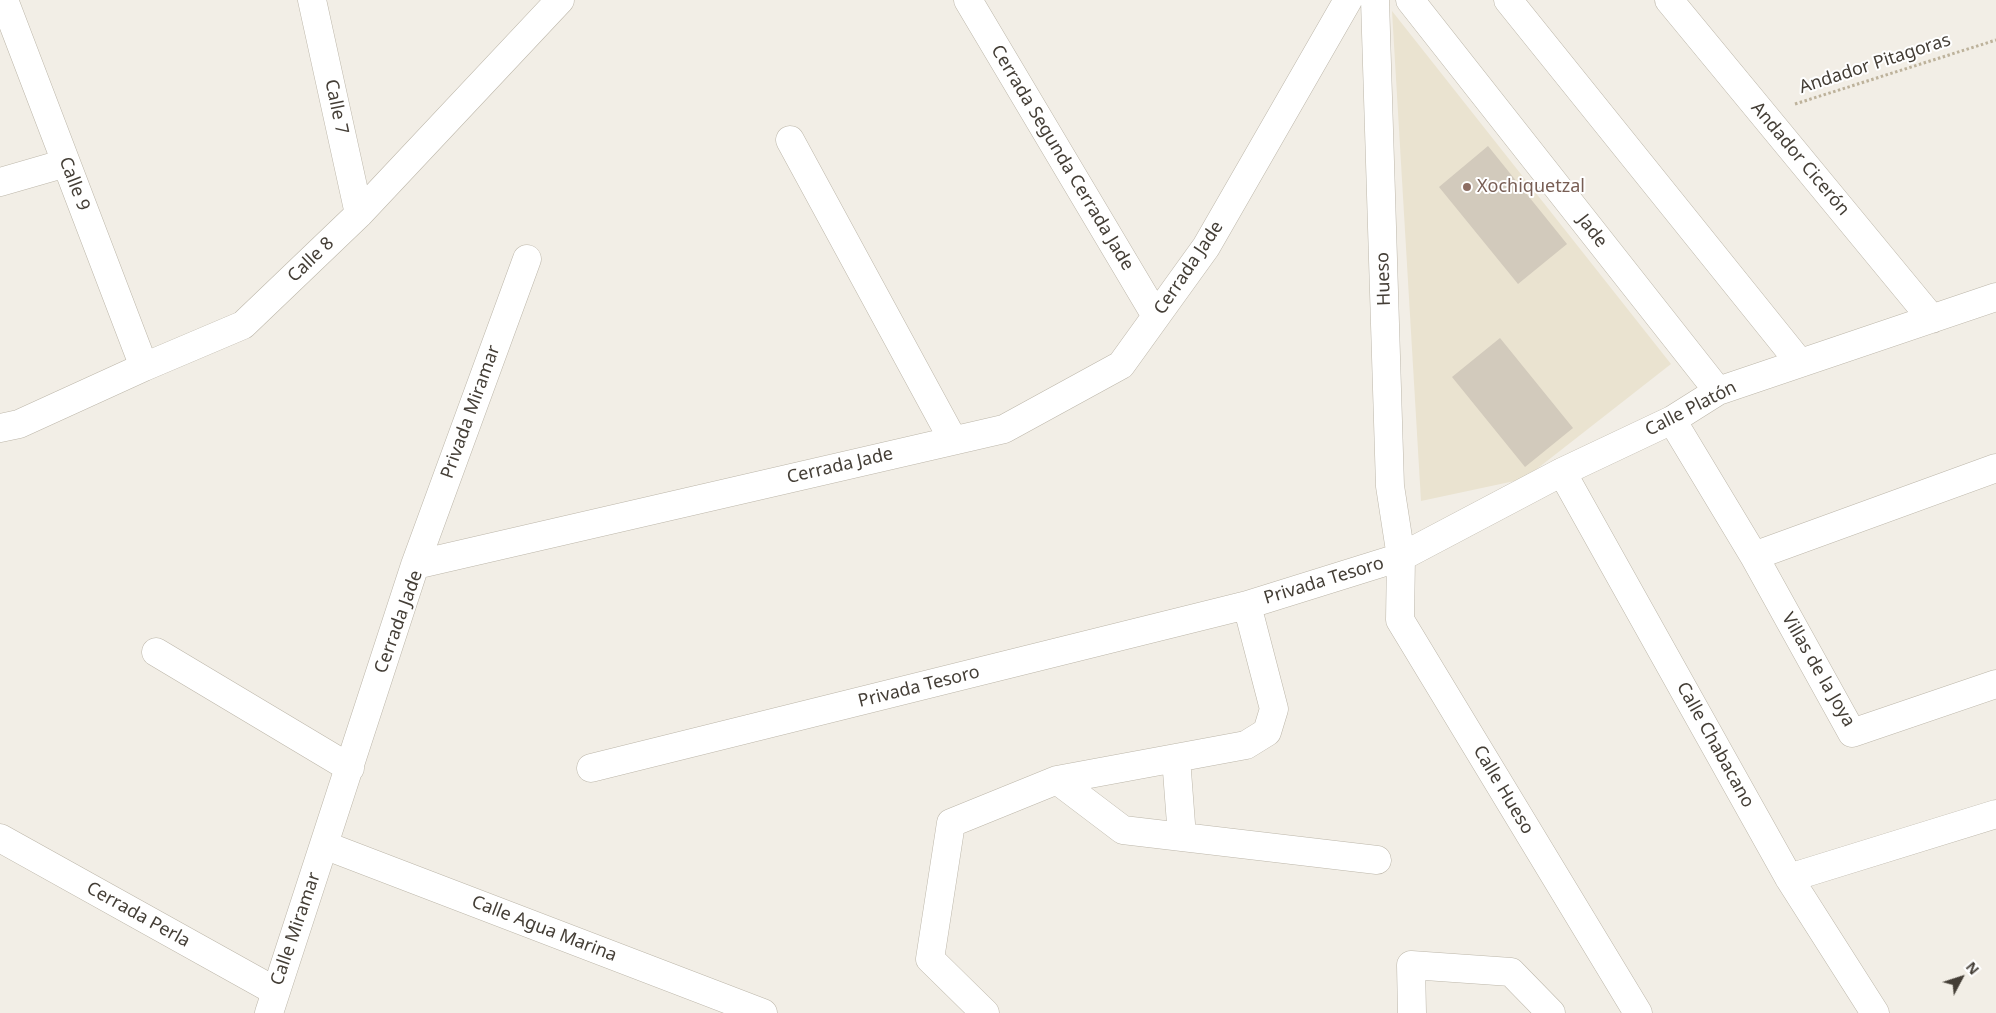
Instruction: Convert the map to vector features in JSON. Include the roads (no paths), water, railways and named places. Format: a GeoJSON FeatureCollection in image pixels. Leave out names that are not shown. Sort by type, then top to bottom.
{"type":"FeatureCollection","features":[{"type":"Feature","properties":{"kind":"street","name":"Calle 9"},"geometry":{"type":"LineString","coordinates":[[4,0],[144,367]]}},
{"type":"Feature","properties":{"kind":"street","name":"Calle 7"},"geometry":{"type":"LineString","coordinates":[[312,0],[359,214]]}},
{"type":"Feature","properties":{"kind":"street","name":"Calle 8"},"geometry":{"type":"LineString","coordinates":[[0,428],[19,424],[144,367],[243,325],[359,214],[560,0]]}},
{"type":"Feature","properties":{"kind":"street","name":"Cerrada Segunda Cerrada Jade"},"geometry":{"type":"LineString","coordinates":[[968,0],[1156,316]]}},
{"type":"Feature","properties":{"kind":"street","name":"Cerrada Jade"},"geometry":{"type":"LineString","coordinates":[[324,845],[415,565],[1004,429],[1121,365],[1206,247],[1348,0]]}},
{"type":"Feature","properties":{"kind":"street","name":"Hueso"},"geometry":{"type":"LineString","coordinates":[[1375,0],[1390,486],[1401,557]]}},
{"type":"Feature","properties":{"kind":"street","name":"Jade"},"geometry":{"type":"LineString","coordinates":[[1410,0],[1718,391]]}},
{"type":"Feature","properties":{"kind":"street"},"geometry":{"type":"LineString","coordinates":[[1508,0],[1800,363]]}},
{"type":"Feature","properties":{"kind":"street","name":"Andador Cicerón"},"geometry":{"type":"LineString","coordinates":[[1669,0],[1932,319]]}},
{"type":"Feature","properties":{"kind":"street"},"geometry":{"type":"LineString","coordinates":[[790,140],[954,440]]}},
{"type":"Feature","properties":{"kind":"street"},"geometry":{"type":"LineString","coordinates":[[0,182],[66,163]]}},
{"type":"Feature","properties":{"kind":"street","name":"Privada Miramar"},"geometry":{"type":"LineString","coordinates":[[415,565],[527,259]]}},
{"type":"Feature","properties":{"kind":"street","name":"Calle Platón"},"geometry":{"type":"LineString","coordinates":[[1401,557],[1562,472],[1672,420],[1718,391],[1996,297]]}},
{"type":"Feature","properties":{"kind":"street","name":"Villas de la Joya"},"geometry":{"type":"LineString","coordinates":[[1672,420],[1754,556],[1852,733],[1996,684]]}},
{"type":"Feature","properties":{"kind":"street"},"geometry":{"type":"LineString","coordinates":[[1754,556],[1996,468]]}},
{"type":"Feature","properties":{"kind":"street","name":"Calle Chabacano"},"geometry":{"type":"LineString","coordinates":[[1562,472],[1789,878],[1875,1013]]}},
{"type":"Feature","properties":{"kind":"street","name":"Privada Tesoro"},"geometry":{"type":"LineString","coordinates":[[591,768],[1248,605],[1401,557]]}},
{"type":"Feature","properties":{"kind":"street","name":"Calle Hueso"},"geometry":{"type":"LineString","coordinates":[[1401,557],[1400,620],[1638,1013]]}},
{"type":"Feature","properties":{"kind":"street","name":"Privada Tesoro"},"geometry":{"type":"LineString","coordinates":[[985,1013],[930,959],[951,823],[1057,780],[1246,745],[1267,732],[1274,709],[1248,605]]}},
{"type":"Feature","properties":{"kind":"street"},"geometry":{"type":"LineString","coordinates":[[156,652],[350,768]]}},
{"type":"Feature","properties":{"kind":"street"},"geometry":{"type":"LineString","coordinates":[[1176,758],[1182,837]]}},
{"type":"Feature","properties":{"kind":"street"},"geometry":{"type":"LineString","coordinates":[[1057,780],[1123,830],[1377,860]]}},
{"type":"Feature","properties":{"kind":"street"},"geometry":{"type":"LineString","coordinates":[[1789,878],[1996,814]]}},
{"type":"Feature","properties":{"kind":"street","name":"Cerrada Perla"},"geometry":{"type":"LineString","coordinates":[[0,838],[272,1002]]}},
{"type":"Feature","properties":{"kind":"street","name":"Calle Miramar"},"geometry":{"type":"LineString","coordinates":[[272,1002],[324,845]]}},
{"type":"Feature","properties":{"kind":"street","name":"Calle Agua Marina"},"geometry":{"type":"LineString","coordinates":[[324,845],[763,1013]]}},
{"type":"Feature","properties":{"kind":"street"},"geometry":{"type":"LineString","coordinates":[[1412,1013],[1411,965],[1511,972],[1551,1013]]}},
{"type":"Feature","properties":{"kind":"place","name":"Xochiquetzal"},"geometry":{"type":"Point","coordinates":[1467,187]}}]}
